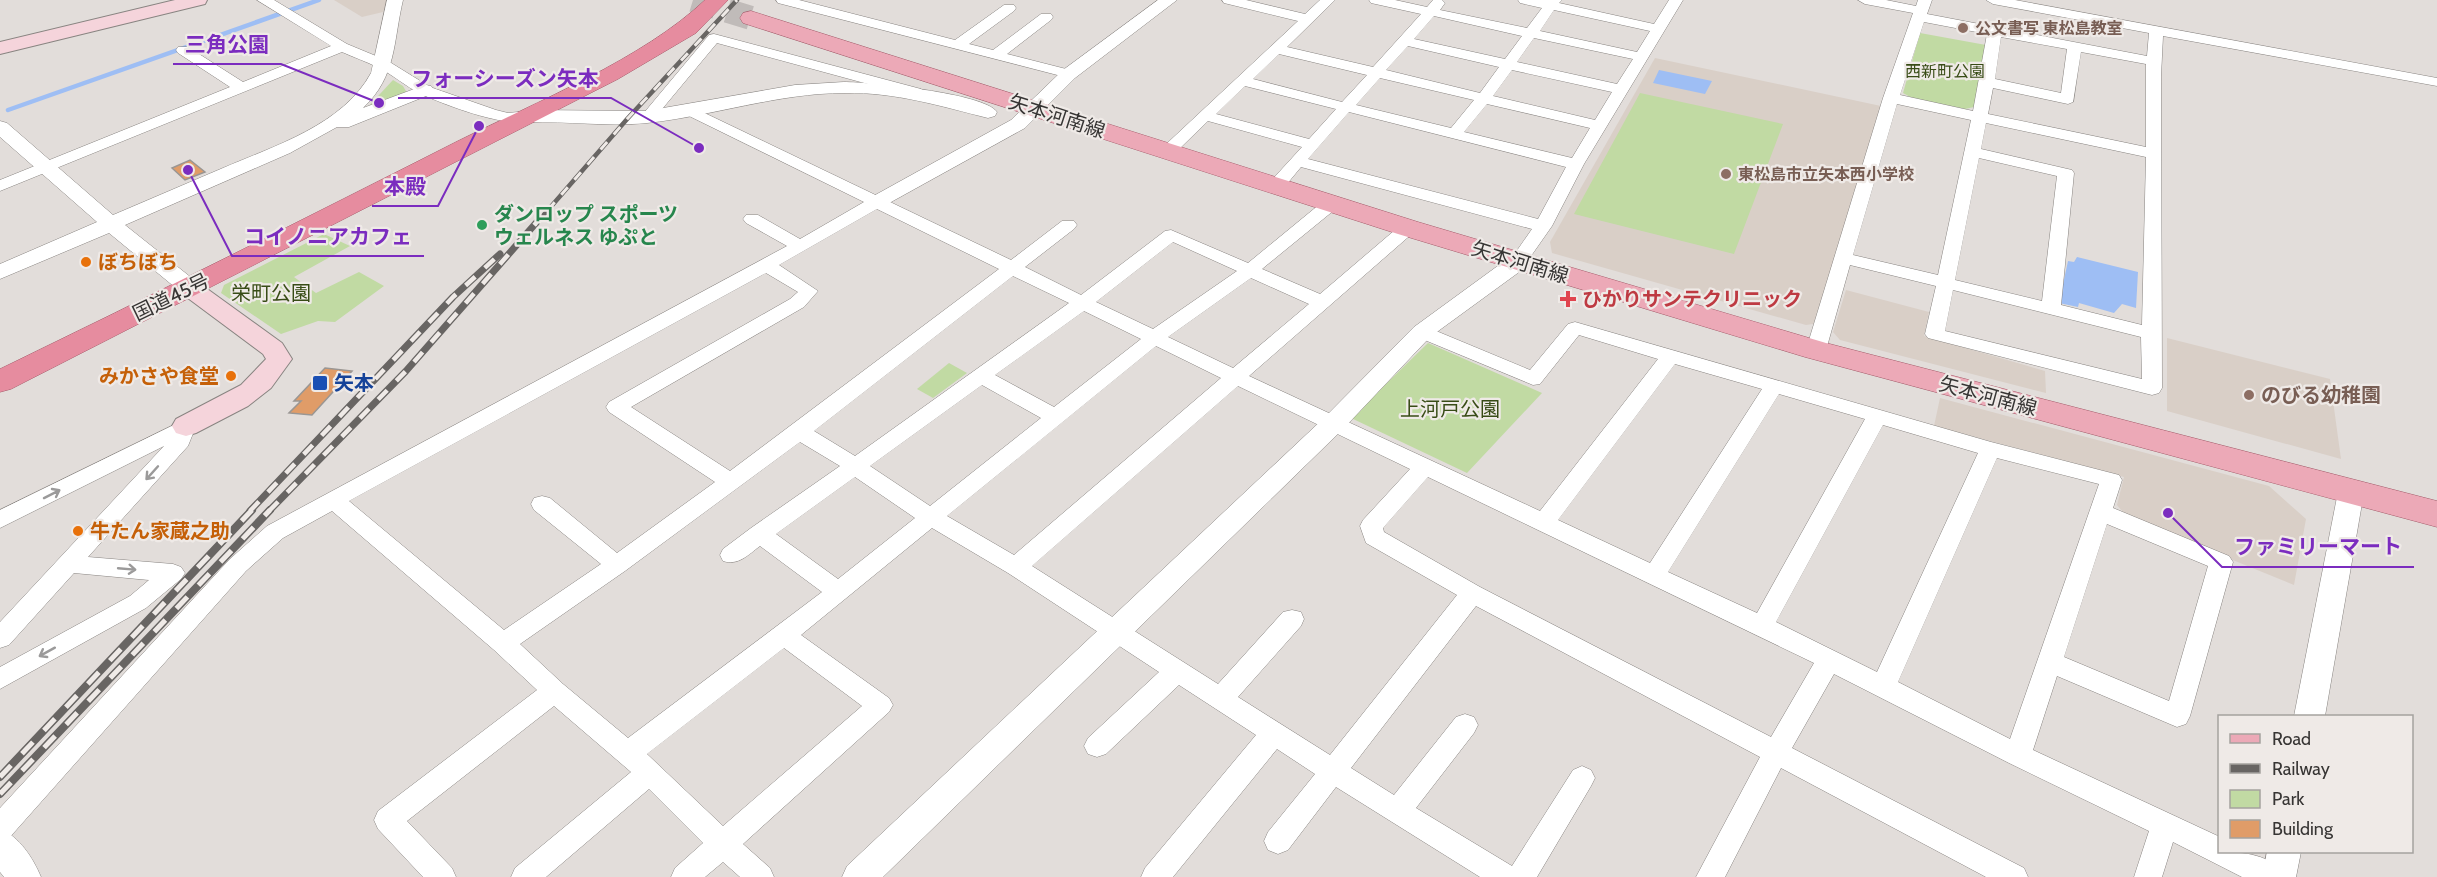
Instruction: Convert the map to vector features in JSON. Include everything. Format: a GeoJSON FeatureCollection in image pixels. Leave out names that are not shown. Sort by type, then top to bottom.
{"type":"FeatureCollection","features":[{"type":"Feature","properties":{"kind":"highway","name":"国道45号"},"geometry":{"type":"LineString","coordinates":[[0,382],[610,74],[688,28],[717,0]]}},
{"type":"Feature","properties":{"kind":"main road"},"geometry":{"type":"LineString","coordinates":[[0,48],[198,0]]}},
{"type":"Feature","properties":{"kind":"main road","name":"矢本河南線"},"geometry":{"type":"LineString","coordinates":[[752,18],[1408,228],[1816,350],[2437,514]]}},
{"type":"Feature","properties":{"kind":"main road"},"geometry":{"type":"LineString","coordinates":[[186,426],[230,404],[258,385],[279,359],[273,349],[190,288]]}},
{"type":"Feature","properties":{"kind":"street"},"geometry":{"type":"LineString","coordinates":[[264,0],[342,47],[382,64],[425,90],[508,118],[528,116],[648,117],[797,90],[861,87],[917,93]]}},
{"type":"Feature","properties":{"kind":"street"},"geometry":{"type":"LineString","coordinates":[[0,272],[283,149],[327,126],[352,107],[379,76],[395,0]]}},
{"type":"Feature","properties":{"kind":"street"},"geometry":{"type":"LineString","coordinates":[[783,0],[1069,74]]}},
{"type":"Feature","properties":{"kind":"street"},"geometry":{"type":"LineString","coordinates":[[0,828],[238,565],[274,532],[766,265],[1018,124],[1069,74],[1169,0]]}},
{"type":"Feature","properties":{"kind":"street"},"geometry":{"type":"LineString","coordinates":[[1229,0],[1307,19]]}},
{"type":"Feature","properties":{"kind":"street"},"geometry":{"type":"LineString","coordinates":[[1168,151],[1328,0]]}},
{"type":"Feature","properties":{"kind":"street"},"geometry":{"type":"LineString","coordinates":[[1377,0],[1642,57]]}},
{"type":"Feature","properties":{"kind":"street"},"geometry":{"type":"LineString","coordinates":[[1276,186],[1440,0]]}},
{"type":"Feature","properties":{"kind":"street"},"geometry":{"type":"LineString","coordinates":[[1525,0],[1553,3],[1659,28]]}},
{"type":"Feature","properties":{"kind":"street"},"geometry":{"type":"LineString","coordinates":[[859,877],[1334,423],[1422,332],[1518,262],[1543,226],[1576,164],[1676,0]]}},
{"type":"Feature","properties":{"kind":"street"},"geometry":{"type":"LineString","coordinates":[[1865,0],[1923,9],[1995,31],[2152,61]]}},
{"type":"Feature","properties":{"kind":"street"},"geometry":{"type":"LineString","coordinates":[[1993,0],[2437,82]]}},
{"type":"Feature","properties":{"kind":"street"},"geometry":{"type":"LineString","coordinates":[[1455,133],[1483,99],[1553,3]]}},
{"type":"Feature","properties":{"kind":"street"},"geometry":{"type":"LineString","coordinates":[[959,44],[1009,8]]}},
{"type":"Feature","properties":{"kind":"street"},"geometry":{"type":"LineString","coordinates":[[1816,350],[1891,98],[1923,9]]}},
{"type":"Feature","properties":{"kind":"street"},"geometry":{"type":"LineString","coordinates":[[996,54],[1046,16]]}},
{"type":"Feature","properties":{"kind":"street"},"geometry":{"type":"LineString","coordinates":[[1995,31],[1987,82],[1935,334],[2152,388],[2150,333],[2154,154],[2152,61],[2156,30]]}},
{"type":"Feature","properties":{"kind":"street"},"geometry":{"type":"LineString","coordinates":[[648,117],[714,38],[917,93],[955,101],[988,112]]}},
{"type":"Feature","properties":{"kind":"street"},"geometry":{"type":"LineString","coordinates":[[1404,41],[1622,90]]}},
{"type":"Feature","properties":{"kind":"street"},"geometry":{"type":"LineString","coordinates":[[1987,82],[2068,99],[2075,46]]}},
{"type":"Feature","properties":{"kind":"street"},"geometry":{"type":"LineString","coordinates":[[0,186],[342,47]]}},
{"type":"Feature","properties":{"kind":"street"},"geometry":{"type":"LineString","coordinates":[[1278,49],[1600,126]]}},
{"type":"Feature","properties":{"kind":"street"},"geometry":{"type":"LineString","coordinates":[[183,50],[242,88]]}},
{"type":"Feature","properties":{"kind":"street"},"geometry":{"type":"LineString","coordinates":[[1241,81],[1576,164]]}},
{"type":"Feature","properties":{"kind":"street"},"geometry":{"type":"LineString","coordinates":[[327,126],[351,121],[425,90]]}},
{"type":"Feature","properties":{"kind":"street"},"geometry":{"type":"LineString","coordinates":[[1891,98],[2154,154]]}},
{"type":"Feature","properties":{"kind":"street"},"geometry":{"type":"LineString","coordinates":[[690,111],[874,203],[1237,378],[1762,626],[2019,755],[2218,850]]}},
{"type":"Feature","properties":{"kind":"street"},"geometry":{"type":"LineString","coordinates":[[1206,116],[1311,144]]}},
{"type":"Feature","properties":{"kind":"street"},"geometry":{"type":"LineString","coordinates":[[0,127],[111,224],[190,288]]}},
{"type":"Feature","properties":{"kind":"street"},"geometry":{"type":"LineString","coordinates":[[1971,151],[2066,173],[2051,308]]}},
{"type":"Feature","properties":{"kind":"street"},"geometry":{"type":"LineString","coordinates":[[1296,161],[1543,226]]}},
{"type":"Feature","properties":{"kind":"street"},"geometry":{"type":"LineString","coordinates":[[628,753],[784,635],[1154,338],[1250,270],[1332,202]]}},
{"type":"Feature","properties":{"kind":"street"},"geometry":{"type":"LineString","coordinates":[[752,219],[800,246]]}},
{"type":"Feature","properties":{"kind":"street"},"geometry":{"type":"LineString","coordinates":[[503,643],[617,565],[799,432],[1010,267],[1068,225]]}},
{"type":"Feature","properties":{"kind":"street"},"geometry":{"type":"LineString","coordinates":[[1016,567],[1408,228]]}},
{"type":"Feature","properties":{"kind":"street"},"geometry":{"type":"LineString","coordinates":[[731,555],[1082,303],[1171,235],[1321,302]]}},
{"type":"Feature","properties":{"kind":"street"},"geometry":{"type":"LineString","coordinates":[[1845,258],[2150,333]]}},
{"type":"Feature","properties":{"kind":"street"},"geometry":{"type":"LineString","coordinates":[[731,482],[616,407],[797,303],[809,291],[766,265]]}},
{"type":"Feature","properties":{"kind":"street"},"geometry":{"type":"LineString","coordinates":[[1422,332],[1533,379],[1575,328],[1990,449],[2111,480],[2019,755]]}},
{"type":"Feature","properties":{"kind":"street"},"geometry":{"type":"LineString","coordinates":[[1544,522],[1671,355]]}},
{"type":"Feature","properties":{"kind":"street"},"geometry":{"type":"LineString","coordinates":[[981,376],[1056,417]]}},
{"type":"Feature","properties":{"kind":"street"},"geometry":{"type":"LineString","coordinates":[[1654,575],[1774,387]]}},
{"type":"Feature","properties":{"kind":"street"},"geometry":{"type":"LineString","coordinates":[[1762,626],[1877,416]]}},
{"type":"Feature","properties":{"kind":"street"},"geometry":{"type":"LineString","coordinates":[[0,520],[186,426]]}},
{"type":"Feature","properties":{"kind":"street"},"geometry":{"type":"LineString","coordinates":[[0,638],[181,441],[186,426]]}},
{"type":"Feature","properties":{"kind":"street"},"geometry":{"type":"LineString","coordinates":[[799,432],[854,465],[930,517],[1016,567],[1117,631],[1273,734],[1505,877]]}},
{"type":"Feature","properties":{"kind":"street"},"geometry":{"type":"LineString","coordinates":[[1883,687],[1990,449]]}},
{"type":"Feature","properties":{"kind":"street"},"geometry":{"type":"LineString","coordinates":[[1425,466],[1371,526],[1374,537],[1472,593],[2014,877]]}},
{"type":"Feature","properties":{"kind":"street"},"geometry":{"type":"LineString","coordinates":[[2309,715],[2351,492]]}},
{"type":"Feature","properties":{"kind":"street"},"geometry":{"type":"LineString","coordinates":[[332,499],[503,643],[554,691],[650,772],[760,877]]}},
{"type":"Feature","properties":{"kind":"street"},"geometry":{"type":"LineString","coordinates":[[542,504],[617,565]]}},
{"type":"Feature","properties":{"kind":"street"},"geometry":{"type":"LineString","coordinates":[[2051,662],[2177,716],[2221,562],[2100,512]]}},
{"type":"Feature","properties":{"kind":"street"},"geometry":{"type":"LineString","coordinates":[[759,534],[838,591]]}},
{"type":"Feature","properties":{"kind":"street"},"geometry":{"type":"LineString","coordinates":[[0,679],[138,602],[173,573],[69,564]]}},
{"type":"Feature","properties":{"kind":"street"},"geometry":{"type":"LineString","coordinates":[[1278,841],[1472,593]]}},
{"type":"Feature","properties":{"kind":"street"},"geometry":{"type":"LineString","coordinates":[[1221,698],[1292,619]]}},
{"type":"Feature","properties":{"kind":"street"},"geometry":{"type":"LineString","coordinates":[[685,877],[880,705],[784,635]]}},
{"type":"Feature","properties":{"kind":"street"},"geometry":{"type":"LineString","coordinates":[[1710,877],[1775,753],[1829,659]]}},
{"type":"Feature","properties":{"kind":"street"},"geometry":{"type":"LineString","coordinates":[[1097,746],[1178,670]]}},
{"type":"Feature","properties":{"kind":"street"},"geometry":{"type":"LineString","coordinates":[[442,877],[388,820],[554,691]]}},
{"type":"Feature","properties":{"kind":"street"},"geometry":{"type":"LineString","coordinates":[[1398,811],[1465,725]]}},
{"type":"Feature","properties":{"kind":"street"},"geometry":{"type":"LineString","coordinates":[[1155,877],[1273,734]]}},
{"type":"Feature","properties":{"kind":"street"},"geometry":{"type":"LineString","coordinates":[[525,877],[650,772]]}},
{"type":"Feature","properties":{"kind":"street"},"geometry":{"type":"LineString","coordinates":[[1521,877],[1582,778]]}},
{"type":"Feature","properties":{"kind":"street"},"geometry":{"type":"LineString","coordinates":[[2148,877],[2165,824]]}},
{"type":"Feature","properties":{"kind":"street"},"geometry":{"type":"LineString","coordinates":[[0,844],[24,877]]}},
{"type":"Feature","properties":{"kind":"street"},"geometry":{"type":"LineString","coordinates":[[2224,853],[2270,877]]}},
{"type":"Feature","properties":{"kind":"street"},"geometry":{"type":"LineString","coordinates":[[2278,877],[2284,853]]}},
{"type":"Feature","properties":{"kind":"shaded area"},"geometry":{"type":"Polygon","coordinates":[[[334,0],[388,0],[383,12],[362,17],[334,0]]]}},
{"type":"Feature","properties":{"kind":"shaded area","name":"東松島市立矢本西小学校"},"geometry":{"type":"Polygon","coordinates":[[[1655,58],[1881,106],[1820,323],[1806,325],[1552,253],[1550,242],[1655,58]]]}},
{"type":"Feature","properties":{"kind":"shaded area"},"geometry":{"type":"Polygon","coordinates":[[[1846,290],[1929,312],[1924,336],[2045,371],[2046,393],[1840,340],[1833,332],[1846,290]]]}},
{"type":"Feature","properties":{"kind":"shaded area","name":"のびる幼稚園"},"geometry":{"type":"Polygon","coordinates":[[[2167,338],[2330,379],[2341,459],[2167,411],[2167,338]]]}},
{"type":"Feature","properties":{"kind":"shaded area"},"geometry":{"type":"Polygon","coordinates":[[[1940,398],[2269,486],[2306,519],[2294,585],[2127,517],[2117,505],[2124,477],[1934,426],[1940,398]]]}},
{"type":"Feature","properties":{"kind":"green space","name":"西新町公園"},"geometry":{"type":"Polygon","coordinates":[[[1920,33],[1986,45],[1974,107],[1965,109],[1912,98],[1903,93],[1920,33]]]}},
{"type":"Feature","properties":{"kind":"green space"},"geometry":{"type":"Polygon","coordinates":[[[393,80],[403,86],[407,93],[365,110],[393,80]]]}},
{"type":"Feature","properties":{"kind":"green space"},"geometry":{"type":"Polygon","coordinates":[[[1640,93],[1783,124],[1734,254],[1574,214],[1640,93]]]}},
{"type":"Feature","properties":{"kind":"green space","name":"栄町公園"},"geometry":{"type":"Polygon","coordinates":[[[324,234],[350,246],[294,277],[316,293],[359,272],[384,286],[335,322],[318,321],[281,334],[221,293],[224,285],[324,234]]]}},
{"type":"Feature","properties":{"kind":"green space","name":"上河戸公園"},"geometry":{"type":"Polygon","coordinates":[[[1428,343],[1542,393],[1467,473],[1351,418],[1428,343]]]}},
{"type":"Feature","properties":{"kind":"green space"},"geometry":{"type":"Polygon","coordinates":[[[949,363],[967,373],[933,398],[917,389],[949,363]]]}},
{"type":"Feature","properties":{"kind":"water"},"geometry":{"type":"Polygon","coordinates":[[[1659,70],[1712,81],[1705,94],[1653,83],[1659,70]]]}},
{"type":"Feature","properties":{"kind":"water"},"geometry":{"type":"Polygon","coordinates":[[[2077,257],[2138,272],[2136,308],[2122,304],[2114,313],[2079,303],[2078,307],[2059,303],[2068,261],[2074,262],[2077,257]]]}},
{"type":"Feature","properties":{"kind":"building"},"geometry":{"type":"Polygon","coordinates":[[[190,160],[205,172],[185,180],[172,168],[190,160]]]}},
{"type":"Feature","properties":{"kind":"building","name":"矢本"},"geometry":{"type":"Polygon","coordinates":[[[325,368],[352,371],[312,415],[289,413],[301,401],[294,401],[325,368]]]}},
{"type":"Feature","properties":{"kind":"waterway"},"geometry":{"type":"LineString","coordinates":[[8,110],[319,0]]}},
{"type":"Feature","properties":{"kind":"tunnel"},"geometry":{"type":"LineString","coordinates":[[693,0],[751,18]]}},
{"type":"Feature","properties":{"kind":"railway"},"geometry":{"type":"LineString","coordinates":[[535,225],[628,118],[737,0]]}},
{"type":"Feature","properties":{"kind":"railway"},"geometry":{"type":"LineString","coordinates":[[269,511],[406,371],[536,223]]}},
{"type":"Feature","properties":{"kind":"railway"},"geometry":{"type":"LineString","coordinates":[[250,511],[453,297],[500,254]]}},
{"type":"Feature","properties":{"kind":"railway"},"geometry":{"type":"LineString","coordinates":[[0,777],[252,510]]}},
{"type":"Feature","properties":{"kind":"railway"},"geometry":{"type":"LineString","coordinates":[[0,794],[270,510]]}},
{"type":"Feature","properties":{"kind":"place","name":"公文書写 東松島教室"},"geometry":{"type":"Point","coordinates":[1963,28]}},
{"type":"Feature","properties":{"kind":"place","name":"三角公園"},"geometry":{"type":"Point","coordinates":[379,103]}},
{"type":"Feature","properties":{"kind":"place","name":"本殿"},"geometry":{"type":"Point","coordinates":[479,126]}},
{"type":"Feature","properties":{"kind":"place","name":"フォーシーズン矢本"},"geometry":{"type":"Point","coordinates":[699,148]}},
{"type":"Feature","properties":{"kind":"place","name":"コイノニアカフェ"},"geometry":{"type":"Point","coordinates":[188,170]}},
{"type":"Feature","properties":{"kind":"place","name":"東松島市立矢本西小学校"},"geometry":{"type":"Point","coordinates":[1726,174]}},
{"type":"Feature","properties":{"kind":"place","name":"ダンロップ スポーツ ウェルネス ゆぷと"},"geometry":{"type":"Point","coordinates":[482,225]}},
{"type":"Feature","properties":{"kind":"place","name":"ぼちぼち"},"geometry":{"type":"Point","coordinates":[86,262]}},
{"type":"Feature","properties":{"kind":"place","name":"ひかりサンテクリニック"},"geometry":{"type":"Point","coordinates":[1568,299]}},
{"type":"Feature","properties":{"kind":"place","name":"みかさや食堂"},"geometry":{"type":"Point","coordinates":[231,376]}},
{"type":"Feature","properties":{"kind":"place","name":"矢本"},"geometry":{"type":"Point","coordinates":[320,383]}},
{"type":"Feature","properties":{"kind":"place","name":"のびる幼稚園"},"geometry":{"type":"Point","coordinates":[2249,395]}},
{"type":"Feature","properties":{"kind":"place","name":"ファミリーマート"},"geometry":{"type":"Point","coordinates":[2168,513]}},
{"type":"Feature","properties":{"kind":"place","name":"牛たん家蔵之助"},"geometry":{"type":"Point","coordinates":[78,531]}}]}
